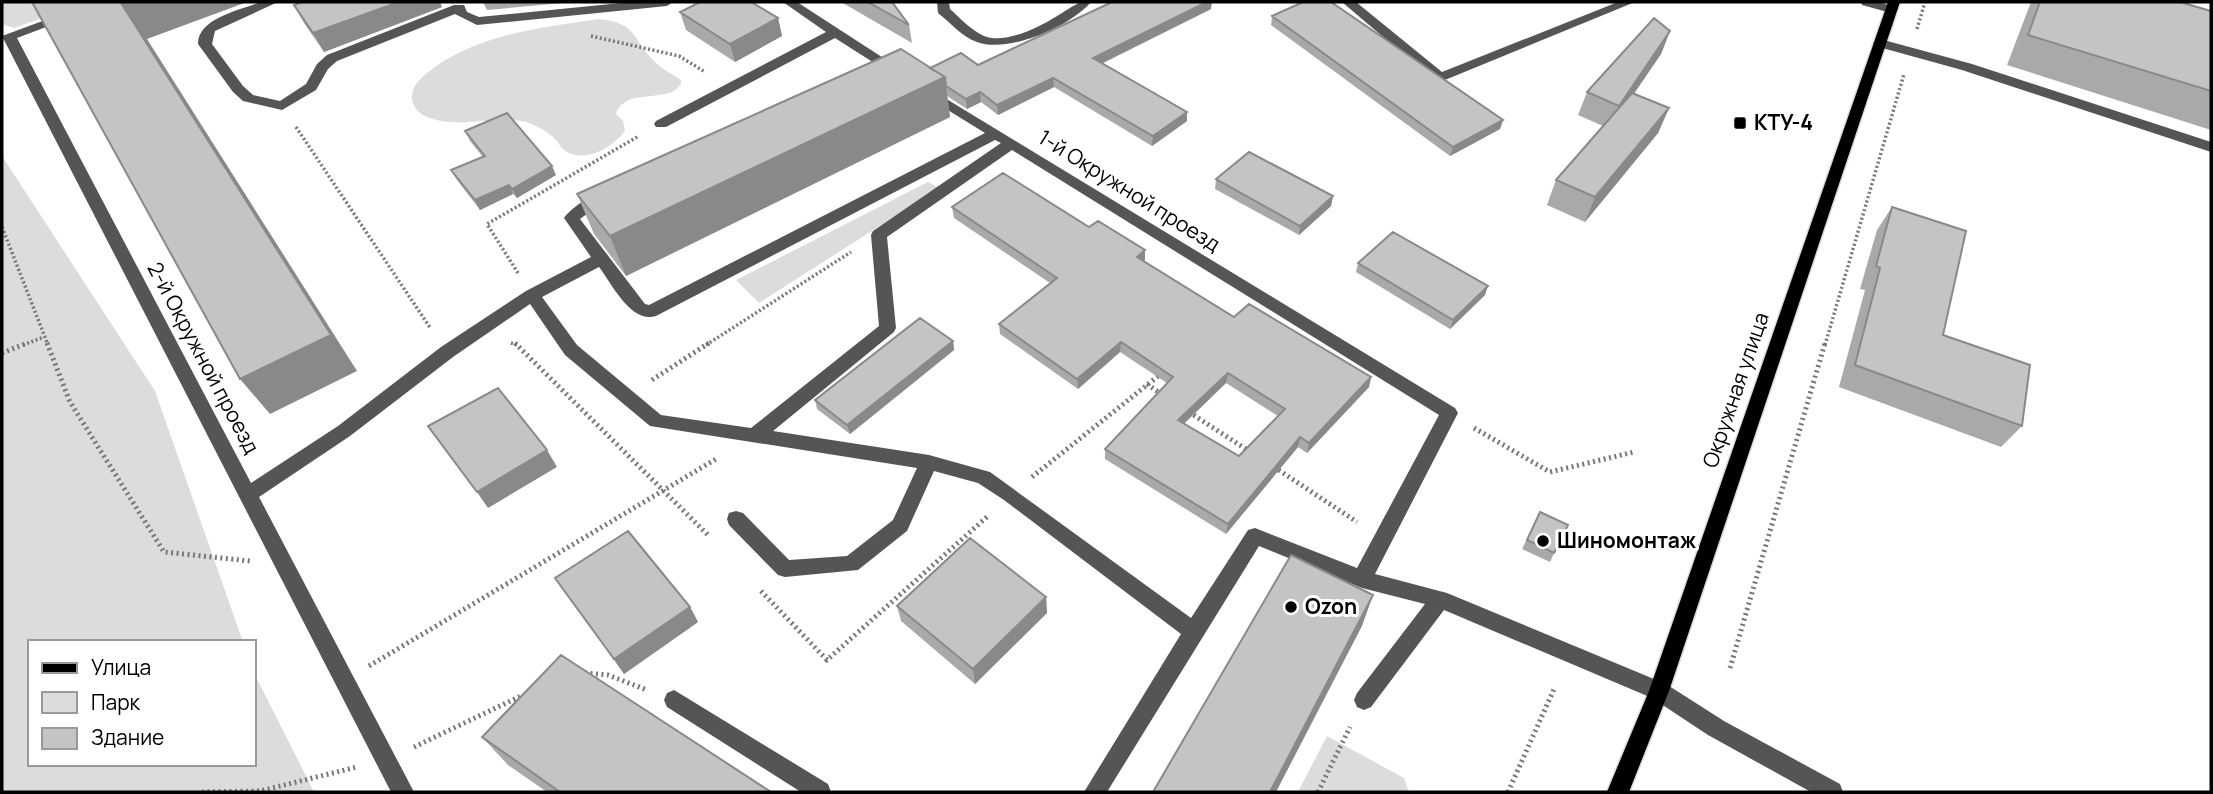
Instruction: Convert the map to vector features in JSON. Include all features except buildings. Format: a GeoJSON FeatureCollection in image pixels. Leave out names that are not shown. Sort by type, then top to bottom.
{"type":"FeatureCollection","features":[{"type":"Feature","properties":{"kind":"main road","name":"Окружная улица"},"geometry":{"type":"LineString","coordinates":[[1618,792],[1659,691],[1892,5]]}},
{"type":"Feature","properties":{"kind":"street","name":"2-й Окружной проезд"},"geometry":{"type":"LineString","coordinates":[[106,2],[9,36],[403,792]]}},
{"type":"Feature","properties":{"kind":"street"},"geometry":{"type":"LineString","coordinates":[[272,2],[222,21],[205,36],[205,44],[248,98],[282,106],[311,88],[322,67],[332,58],[459,8],[461,14],[477,21],[667,2]]}},
{"type":"Feature","properties":{"kind":"street","name":"1-й Окружной проезд"},"geometry":{"type":"LineString","coordinates":[[789,2],[884,70],[993,135],[1012,143],[1449,413]]}},
{"type":"Feature","properties":{"kind":"street"},"geometry":{"type":"LineString","coordinates":[[943,2],[943,10],[976,37],[988,42],[1003,42],[1069,14],[1086,2]]}},
{"type":"Feature","properties":{"kind":"street"},"geometry":{"type":"LineString","coordinates":[[1348,2],[1440,78],[1629,2]]}},
{"type":"Feature","properties":{"kind":"street"},"geometry":{"type":"LineString","coordinates":[[1867,2],[1892,5]]}},
{"type":"Feature","properties":{"kind":"street"},"geometry":{"type":"LineString","coordinates":[[661,124],[834,33]]}},
{"type":"Feature","properties":{"kind":"street"},"geometry":{"type":"LineString","coordinates":[[1880,43],[1967,66],[2211,147]]}},
{"type":"Feature","properties":{"kind":"street"},"geometry":{"type":"LineString","coordinates":[[619,192],[582,209],[572,218],[639,308],[650,312],[993,135]]}},
{"type":"Feature","properties":{"kind":"street"},"geometry":{"type":"LineString","coordinates":[[752,437],[888,328],[878,235],[1012,143]]}},
{"type":"Feature","properties":{"kind":"street"},"geometry":{"type":"LineString","coordinates":[[249,494],[344,431],[447,352],[532,295],[601,259]]}},
{"type":"Feature","properties":{"kind":"street"},"geometry":{"type":"LineString","coordinates":[[532,295],[571,350],[656,421],[929,462],[983,477],[1194,632]]}},
{"type":"Feature","properties":{"kind":"street"},"geometry":{"type":"LineString","coordinates":[[1362,579],[1449,413]]}},
{"type":"Feature","properties":{"kind":"street"},"geometry":{"type":"LineString","coordinates":[[736,519],[785,569],[851,564],[900,525],[929,462]]}},
{"type":"Feature","properties":{"kind":"street"},"geometry":{"type":"LineString","coordinates":[[1095,792],[1255,536],[1362,579],[1440,599],[1659,691],[1716,728],[1832,792]]}},
{"type":"Feature","properties":{"kind":"street"},"geometry":{"type":"LineString","coordinates":[[1364,700],[1440,599]]}},
{"type":"Feature","properties":{"kind":"street"},"geometry":{"type":"LineString","coordinates":[[674,700],[820,792]]}},
{"type":"Feature","properties":{"kind":"path"},"geometry":{"type":"LineString","coordinates":[[1730,667],[1925,2]]}},
{"type":"Feature","properties":{"kind":"path"},"geometry":{"type":"LineString","coordinates":[[556,13],[595,38],[679,56],[729,88]]}},
{"type":"Feature","properties":{"kind":"path"},"geometry":{"type":"LineString","coordinates":[[2,228],[70,402],[164,552],[285,565]]}},
{"type":"Feature","properties":{"kind":"path"},"geometry":{"type":"LineString","coordinates":[[626,397],[878,235]]}},
{"type":"Feature","properties":{"kind":"path"},"geometry":{"type":"LineString","coordinates":[[2,353],[44,337]]}},
{"type":"Feature","properties":{"kind":"path"},"geometry":{"type":"LineString","coordinates":[[1011,495],[1167,368]]}},
{"type":"Feature","properties":{"kind":"path"},"geometry":{"type":"LineString","coordinates":[[1147,384],[1170,399]]}},
{"type":"Feature","properties":{"kind":"path"},"geometry":{"type":"LineString","coordinates":[[1181,407],[1259,458]]}},
{"type":"Feature","properties":{"kind":"path"},"geometry":{"type":"LineString","coordinates":[[1449,413],[1550,472],[1634,452]]}},
{"type":"Feature","properties":{"kind":"path"},"geometry":{"type":"LineString","coordinates":[[345,681],[752,437]]}},
{"type":"Feature","properties":{"kind":"path"},"geometry":{"type":"LineString","coordinates":[[1271,465],[1383,538]]}},
{"type":"Feature","properties":{"kind":"path"},"geometry":{"type":"LineString","coordinates":[[573,672],[608,675],[674,700]]}},
{"type":"Feature","properties":{"kind":"path"},"geometry":{"type":"LineString","coordinates":[[1508,792],[1555,687]]}},
{"type":"Feature","properties":{"kind":"path"},"geometry":{"type":"LineString","coordinates":[[202,792],[260,791],[386,760],[510,704],[531,691]]}},
{"type":"Feature","properties":{"kind":"path"},"geometry":{"type":"LineString","coordinates":[[1318,792],[1364,700]]}},
{"type":"Feature","properties":{"kind":"green space"},"geometry":{"type":"Polygon","coordinates":[[[2,2],[88,2],[14,28],[2,24],[2,2]]]}},
{"type":"Feature","properties":{"kind":"green space"},"geometry":{"type":"Polygon","coordinates":[[[599,19],[627,27],[653,60],[681,80],[675,90],[666,94],[628,100],[621,106],[616,114],[623,121],[625,131],[606,148],[580,156],[564,150],[548,133],[526,122],[437,120],[422,115],[414,104],[413,91],[419,80],[466,49],[509,35],[599,19]]]}},
{"type":"Feature","properties":{"kind":"green space"},"geometry":{"type":"Polygon","coordinates":[[[2,156],[155,391],[242,640],[28,640],[28,766],[256,766],[256,677],[314,792],[2,792],[2,156]]]}},
{"type":"Feature","properties":{"kind":"green space"},"geometry":{"type":"Polygon","coordinates":[[[928,182],[939,188],[759,303],[736,280],[928,182]]]}},
{"type":"Feature","properties":{"kind":"green space"},"geometry":{"type":"Polygon","coordinates":[[[1327,736],[1404,778],[1409,792],[1298,792],[1327,736]]]}},
{"type":"Feature","properties":{"kind":"place","name":"КТУ-4"},"geometry":{"type":"Point","coordinates":[1740,123]}},
{"type":"Feature","properties":{"kind":"place","name":"Шиномонтаж"},"geometry":{"type":"Point","coordinates":[1543,541]}},
{"type":"Feature","properties":{"kind":"place","name":"Ozon"},"geometry":{"type":"Point","coordinates":[1291,607]}}]}
